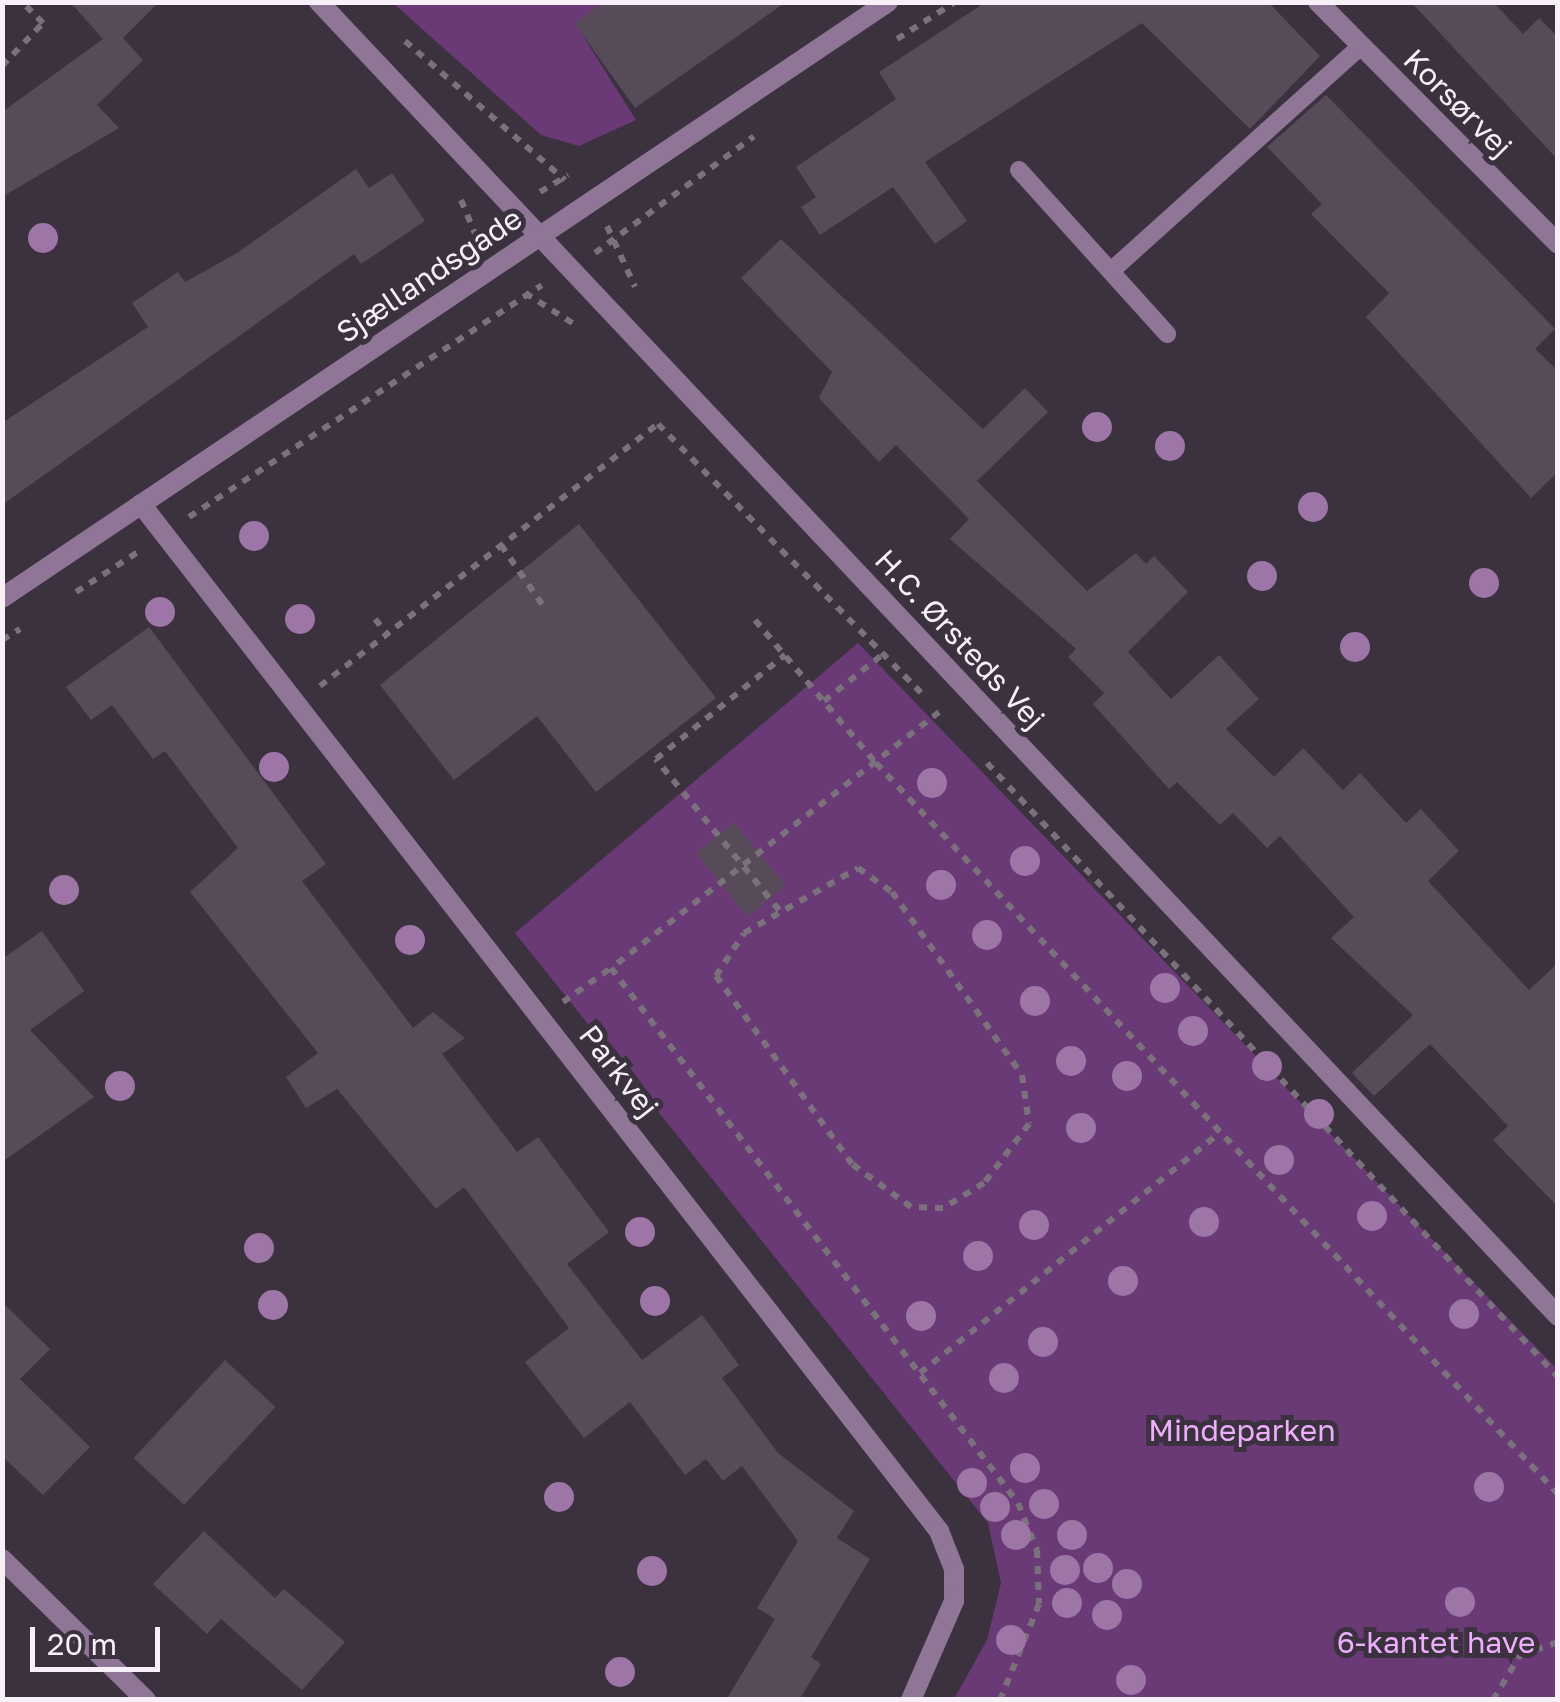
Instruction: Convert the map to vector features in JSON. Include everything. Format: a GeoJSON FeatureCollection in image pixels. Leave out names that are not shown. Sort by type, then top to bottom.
{"type":"FeatureCollection","features":[{"type":"Feature","properties":{"kind":"street","name":"H.C. Ørsteds Vej"},"geometry":{"type":"LineString","coordinates":[[319,2],[545,234],[1558,1316]]}},
{"type":"Feature","properties":{"kind":"street","name":"Sjællandsgade"},"geometry":{"type":"LineString","coordinates":[[2,598],[888,2]]}},
{"type":"Feature","properties":{"kind":"street","name":"Korsørvej"},"geometry":{"type":"LineString","coordinates":[[1318,2],[1558,244]]}},
{"type":"Feature","properties":{"kind":"street","name":"Parkvej"},"geometry":{"type":"LineString","coordinates":[[140,504],[939,1530],[954,1569],[954,1600],[911,1700]]}},
{"type":"Feature","properties":{"kind":"street"},"geometry":{"type":"LineString","coordinates":[[2,1559],[146,1700]]}},
{"type":"Feature","properties":{"kind":"lane"},"geometry":{"type":"LineString","coordinates":[[1111,271],[1360,47]]}},
{"type":"Feature","properties":{"kind":"lane"},"geometry":{"type":"LineString","coordinates":[[1019,170],[1167,334]]}},
{"type":"Feature","properties":{"kind":"path"},"geometry":{"type":"LineString","coordinates":[[2,66],[43,23],[22,2]]}},
{"type":"Feature","properties":{"kind":"path"},"geometry":{"type":"LineString","coordinates":[[884,46],[955,2]]}},
{"type":"Feature","properties":{"kind":"path"},"geometry":{"type":"LineString","coordinates":[[400,37],[590,204],[618,239],[642,298]]}},
{"type":"Feature","properties":{"kind":"path"},"geometry":{"type":"LineString","coordinates":[[67,597],[618,239],[758,133]]}},
{"type":"Feature","properties":{"kind":"path"},"geometry":{"type":"LineString","coordinates":[[296,704],[658,424],[952,726]]}},
{"type":"Feature","properties":{"kind":"path"},"geometry":{"type":"LineString","coordinates":[[501,545],[546,610]]}},
{"type":"Feature","properties":{"kind":"path"},"geometry":{"type":"LineString","coordinates":[[2,640],[36,617]]}},
{"type":"Feature","properties":{"kind":"path"},"geometry":{"type":"LineString","coordinates":[[375,619],[387,634]]}},
{"type":"Feature","properties":{"kind":"path"},"geometry":{"type":"LineString","coordinates":[[756,620],[876,763],[1218,1134],[1558,1494]]}},
{"type":"Feature","properties":{"kind":"path"},"geometry":{"type":"LineString","coordinates":[[824,701],[883,654]]}},
{"type":"Feature","properties":{"kind":"path"},"geometry":{"type":"LineString","coordinates":[[779,910],[656,759],[785,655]]}},
{"type":"Feature","properties":{"kind":"path"},"geometry":{"type":"LineString","coordinates":[[540,1018],[611,968],[939,712]]}},
{"type":"Feature","properties":{"kind":"path"},"geometry":{"type":"LineString","coordinates":[[980,755],[1558,1377]]}},
{"type":"Feature","properties":{"kind":"path"},"geometry":{"type":"LineString","coordinates":[[858,868],[892,892],[1022,1075],[1029,1124],[984,1183],[944,1208],[911,1207],[852,1164],[716,976],[744,932],[779,910],[842,870],[858,868]]}},
{"type":"Feature","properties":{"kind":"path"},"geometry":{"type":"LineString","coordinates":[[611,968],[1018,1503],[1037,1550],[1030,1643],[1000,1700]]}},
{"type":"Feature","properties":{"kind":"path"},"geometry":{"type":"LineString","coordinates":[[920,1373],[1218,1134]]}},
{"type":"Feature","properties":{"kind":"path"},"geometry":{"type":"LineString","coordinates":[[1494,1700],[1520,1655],[1558,1642]]}},
{"type":"Feature","properties":{"kind":"green space"},"geometry":{"type":"Polygon","coordinates":[[[393,3],[604,3],[575,23],[636,120],[579,146],[541,135],[393,3]]]}},
{"type":"Feature","properties":{"kind":"green space","name":"Mindeparken"},"geometry":{"type":"Polygon","coordinates":[[[858,643],[1557,1369],[1557,1699],[954,1699],[987,1640],[1001,1583],[988,1523],[515,933],[858,643]]]}},
{"type":"Feature","properties":{"kind":"building"},"geometry":{"type":"Polygon","coordinates":[[[70,2],[159,2],[123,38],[143,60],[97,105],[119,128],[2,197],[2,112],[103,39],[70,2]]]}},
{"type":"Feature","properties":{"kind":"building"},"geometry":{"type":"Polygon","coordinates":[[[604,2],[786,2],[635,108],[574,23],[604,2]]]}},
{"type":"Feature","properties":{"kind":"building"},"geometry":{"type":"Polygon","coordinates":[[[986,2],[1268,2],[1320,56],[1250,129],[1142,23],[925,162],[967,221],[935,244],[893,187],[820,235],[801,207],[816,197],[796,167],[896,99],[879,72],[986,2]]]}},
{"type":"Feature","properties":{"kind":"building"},"geometry":{"type":"Polygon","coordinates":[[[1411,2],[1493,2],[1523,34],[1539,18],[1558,37],[1558,160],[1411,2]]]}},
{"type":"Feature","properties":{"kind":"building"},"geometry":{"type":"Polygon","coordinates":[[[1326,95],[1555,329],[1535,349],[1558,371],[1558,472],[1531,498],[1366,317],[1389,293],[1311,214],[1322,204],[1267,147],[1326,95]]]}},
{"type":"Feature","properties":{"kind":"building"},"geometry":{"type":"Polygon","coordinates":[[[356,169],[369,188],[392,173],[425,221],[361,264],[354,254],[2,505],[2,423],[148,327],[132,303],[178,272],[185,282],[237,253],[356,169]]]}},
{"type":"Feature","properties":{"kind":"building"},"geometry":{"type":"Polygon","coordinates":[[[781,239],[983,429],[1025,388],[1048,412],[977,481],[1087,591],[1136,553],[1146,564],[1154,556],[1188,592],[1128,652],[1171,699],[1219,655],[1259,699],[1226,729],[1274,777],[1303,748],[1343,790],[1360,773],[1406,823],[1421,809],[1459,851],[1428,881],[1529,990],[1558,963],[1558,1207],[1493,1140],[1508,1126],[1430,1044],[1374,1096],[1352,1073],[1413,1015],[1331,938],[1354,917],[1280,836],[1267,848],[1233,813],[1220,825],[1177,782],[1169,789],[1093,704],[1104,693],[1068,657],[1076,649],[950,539],[969,519],[896,445],[879,462],[819,398],[832,372],[741,278],[781,239]]]}},
{"type":"Feature","properties":{"kind":"building"},"geometry":{"type":"Polygon","coordinates":[[[579,524],[716,698],[596,792],[537,716],[454,780],[380,685],[579,524]]]}},
{"type":"Feature","properties":{"kind":"building"},"geometry":{"type":"Polygon","coordinates":[[[149,627],[326,864],[302,881],[413,1028],[433,1012],[465,1038],[442,1054],[517,1152],[538,1137],[609,1232],[567,1264],[642,1360],[702,1315],[739,1365],[722,1378],[778,1453],[854,1511],[837,1538],[870,1559],[811,1657],[821,1664],[799,1700],[726,1700],[775,1619],[757,1608],[798,1541],[742,1466],[723,1481],[706,1459],[685,1475],[630,1402],[584,1438],[525,1362],[569,1328],[464,1187],[436,1209],[337,1089],[306,1108],[286,1077],[318,1053],[190,892],[238,848],[165,751],[153,759],[112,705],[91,720],[66,687],[149,627]]]}},
{"type":"Feature","properties":{"kind":"building"},"geometry":{"type":"Polygon","coordinates":[[[734,822],[786,886],[748,917],[696,853],[734,822]]]}},
{"type":"Feature","properties":{"kind":"building"},"geometry":{"type":"Polygon","coordinates":[[[42,931],[84,991],[30,1030],[94,1097],[2,1162],[2,959],[42,931]]]}},
{"type":"Feature","properties":{"kind":"building"},"geometry":{"type":"Polygon","coordinates":[[[2,1302],[50,1349],[20,1379],[90,1447],[43,1495],[2,1456],[2,1302]]]}},
{"type":"Feature","properties":{"kind":"building"},"geometry":{"type":"Polygon","coordinates":[[[225,1360],[275,1407],[184,1505],[134,1458],[225,1360]]]}},
{"type":"Feature","properties":{"kind":"building"},"geometry":{"type":"Polygon","coordinates":[[[204,1531],[275,1598],[284,1589],[345,1642],[302,1690],[221,1619],[207,1634],[153,1584],[204,1531]]]}},
{"type":"Feature","properties":{"kind":"park label","name":"6-kantet have"},"geometry":{"type":"Point","coordinates":[1436,1642]}}]}
